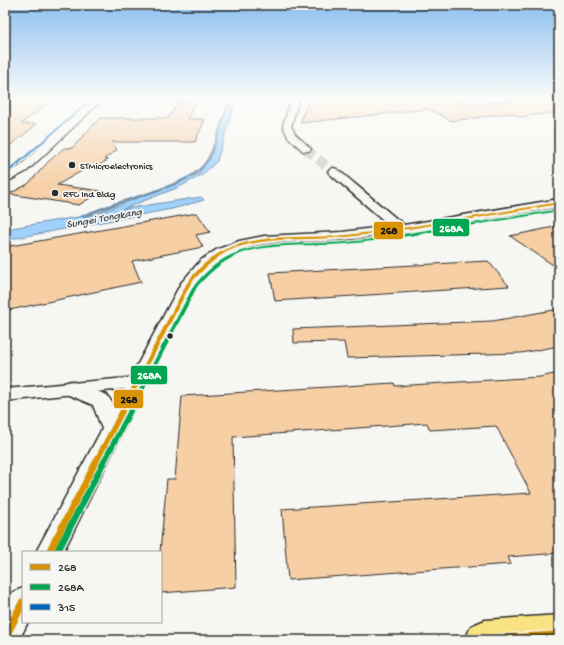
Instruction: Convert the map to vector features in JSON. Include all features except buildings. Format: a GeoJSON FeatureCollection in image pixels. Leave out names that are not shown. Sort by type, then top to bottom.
{"type":"FeatureCollection","features":[{"type":"Feature","properties":{"kind":"main road"},"geometry":{"type":"LineString","coordinates":[[485,640],[559,635]]}},
{"type":"Feature","properties":{"kind":"street"},"geometry":{"type":"LineString","coordinates":[[5,175],[58,129]]}},
{"type":"Feature","properties":{"kind":"street"},"geometry":{"type":"LineString","coordinates":[[5,180],[23,169],[65,129]]}},
{"type":"Feature","properties":{"kind":"street"},"geometry":{"type":"LineString","coordinates":[[288,129],[291,135],[306,149]]}},
{"type":"Feature","properties":{"kind":"street"},"geometry":{"type":"LineString","coordinates":[[332,171],[401,229]]}},
{"type":"Feature","properties":{"kind":"street"},"geometry":{"type":"LineString","coordinates":[[50,551],[189,283],[206,263],[221,253],[244,244],[264,240],[342,236],[401,229],[559,203]]}},
{"type":"Feature","properties":{"kind":"street"},"geometry":{"type":"LineString","coordinates":[[5,395],[138,383]]}},
{"type":"Feature","properties":{"kind":"street"},"geometry":{"type":"LineString","coordinates":[[70,388],[100,400],[106,410],[113,430]]}},
{"type":"Feature","properties":{"kind":"street"},"geometry":{"type":"LineString","coordinates":[[5,637],[22,604]]}},
{"type":"Feature","properties":{"kind":"water","name":"Sungei Tongkang"},"geometry":{"type":"Polygon","coordinates":[[[220,129],[227,129],[217,161],[202,175],[179,187],[123,209],[201,197],[204,200],[172,209],[5,240],[5,229],[96,214],[197,175],[210,159],[220,129]]]}},
{"type":"Feature","properties":{"kind":"waterway"},"geometry":{"type":"LineString","coordinates":[[214,146],[220,129]]}},
{"type":"Feature","properties":{"kind":"waterway","name":"Sungei Tongkang"},"geometry":{"type":"LineString","coordinates":[[115,204],[158,190],[191,176],[206,162],[214,145]]}},
{"type":"Feature","properties":{"kind":"waterway","name":"Sungei Tongkang"},"geometry":{"type":"LineString","coordinates":[[83,216],[115,204]]}},
{"type":"Feature","properties":{"kind":"tunnel"},"geometry":{"type":"LineString","coordinates":[[306,149],[333,171]]}},
{"type":"Feature","properties":{"kind":"transit line","name":"315"},"geometry":{"type":"LineString","coordinates":[[5,175],[58,129]]}},
{"type":"Feature","properties":{"kind":"transit line","name":"268"},"geometry":{"type":"LineString","coordinates":[[50,551],[189,283],[201,269],[220,254],[245,244],[269,239],[332,237],[371,233],[559,203]]}},
{"type":"Feature","properties":{"kind":"transit line","name":"268A"},"geometry":{"type":"LineString","coordinates":[[58,551],[195,287],[217,264],[237,254],[270,246],[346,243],[426,232],[559,210]]}},
{"type":"Feature","properties":{"kind":"transit line","name":"268"},"geometry":{"type":"LineString","coordinates":[[5,637],[22,604]]}},
{"type":"Feature","properties":{"kind":"transit line","name":"268"},"geometry":{"type":"LineString","coordinates":[[485,640],[559,635]]}},
{"type":"Feature","properties":{"kind":"place","name":"STMicroelectronics"},"geometry":{"type":"Point","coordinates":[72,165]}},
{"type":"Feature","properties":{"kind":"place","name":"RFC Ind Bldg"},"geometry":{"type":"Point","coordinates":[55,193]}}]}
